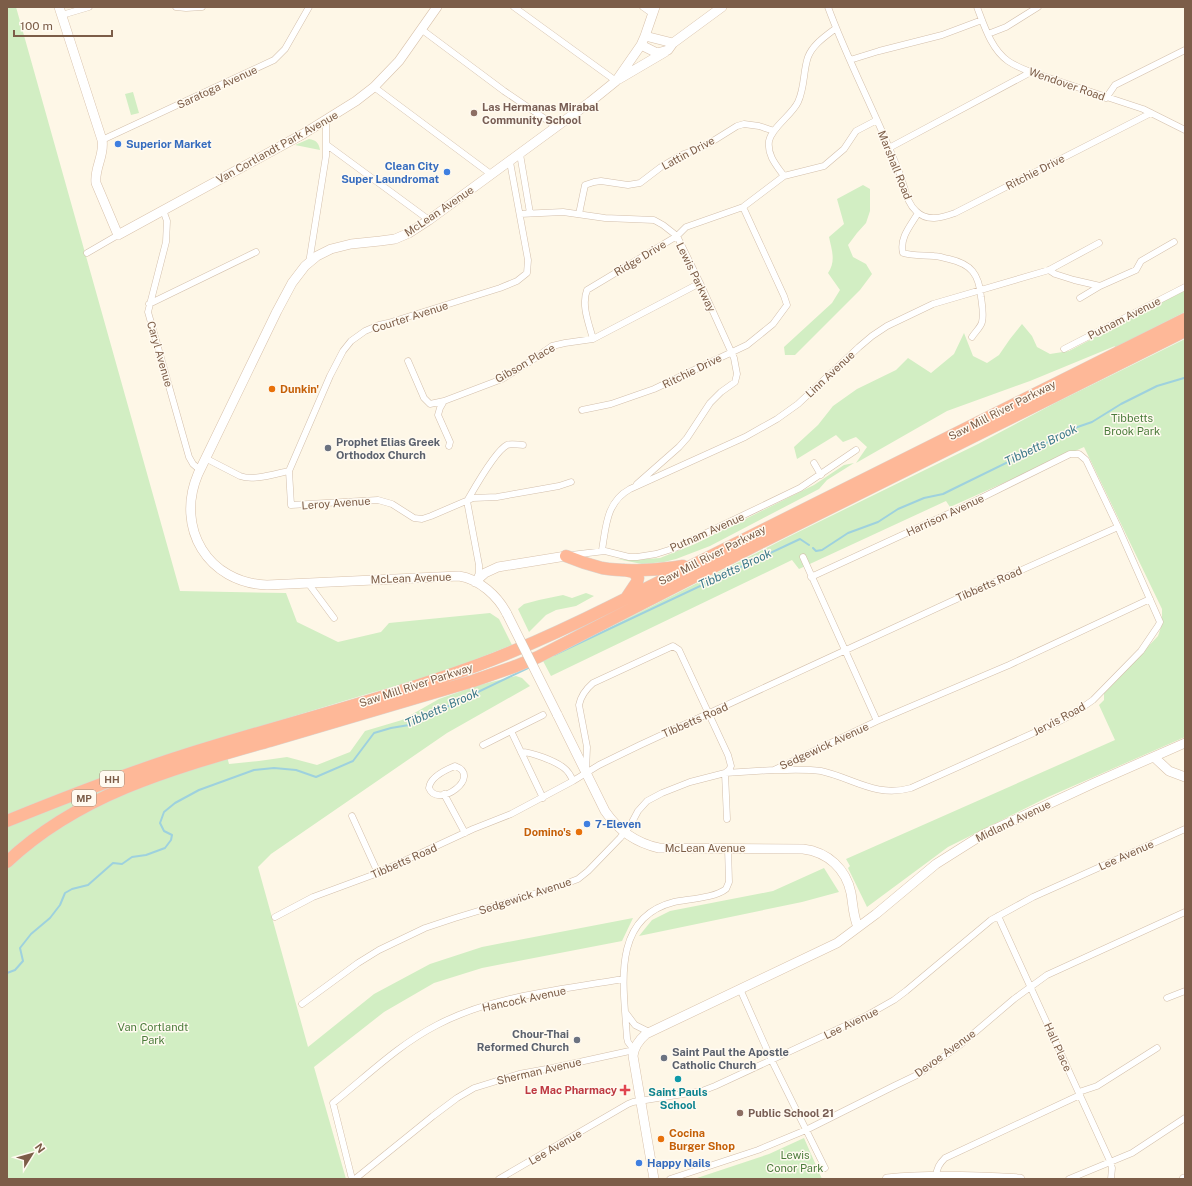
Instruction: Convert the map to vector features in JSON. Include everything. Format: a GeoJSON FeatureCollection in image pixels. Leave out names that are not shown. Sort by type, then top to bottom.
{"type":"FeatureCollection","features":[{"type":"Feature","properties":{"kind":"highway","name":"Saw Mill River Parkway"},"geometry":{"type":"LineString","coordinates":[[221,749],[409,689],[534,643],[626,599],[1185,319]]}},
{"type":"Feature","properties":{"kind":"highway","name":"Saw Mill River Parkway"},"geometry":{"type":"LineString","coordinates":[[221,749],[473,681],[528,662],[767,540],[1185,331]]}},
{"type":"Feature","properties":{"kind":"highway"},"geometry":{"type":"LineString","coordinates":[[566,556],[595,566],[634,572],[638,578],[636,584],[626,599]]}},
{"type":"Feature","properties":{"kind":"highway"},"geometry":{"type":"LineString","coordinates":[[623,570],[658,569],[696,563]]}},
{"type":"Feature","properties":{"kind":"highway","name":"HH"},"geometry":{"type":"LineString","coordinates":[[7,862],[31,840],[70,814],[110,794],[221,749]]}},
{"type":"Feature","properties":{"kind":"highway","name":"HH"},"geometry":{"type":"LineString","coordinates":[[7,821],[97,785],[157,764],[221,749]]}},
{"type":"Feature","properties":{"kind":"highway","name":"MP"},"geometry":{"type":"LineString","coordinates":[[7,830],[100,792],[126,783],[164,773]]}},
{"type":"Feature","properties":{"kind":"street"},"geometry":{"type":"LineString","coordinates":[[89,7],[61,11],[102,140],[102,150],[95,175],[97,186],[118,235]]}},
{"type":"Feature","properties":{"kind":"street"},"geometry":{"type":"LineString","coordinates":[[176,7],[202,7]]}},
{"type":"Feature","properties":{"kind":"street","name":"Saratoga Avenue"},"geometry":{"type":"LineString","coordinates":[[102,140],[274,60],[285,49],[309,7]]}},
{"type":"Feature","properties":{"kind":"street","name":"Van Cortlandt Park Avenue"},"geometry":{"type":"LineString","coordinates":[[87,253],[326,120],[356,101],[374,87],[399,61],[437,7]]}},
{"type":"Feature","properties":{"kind":"street"},"geometry":{"type":"LineString","coordinates":[[514,7],[616,81],[670,47],[722,7]]}},
{"type":"Feature","properties":{"kind":"street"},"geometry":{"type":"LineString","coordinates":[[643,7],[654,10]]}},
{"type":"Feature","properties":{"kind":"street","name":"Marshall Road"},"geometry":{"type":"LineString","coordinates":[[828,7],[889,148],[909,201],[918,213],[902,240],[901,246],[903,253],[910,255],[935,256],[956,261],[964,264],[973,271],[977,277],[980,289],[982,322],[972,337]]}},
{"type":"Feature","properties":{"kind":"street","name":"Wendover Road"},"geometry":{"type":"LineString","coordinates":[[977,7],[988,34],[997,50],[1006,60],[1031,72],[1143,109],[1185,130]]}},
{"type":"Feature","properties":{"kind":"street"},"geometry":{"type":"LineString","coordinates":[[988,34],[1006,27],[1038,7]]}},
{"type":"Feature","properties":{"kind":"street","name":"McLean Avenue"},"geometry":{"type":"LineString","coordinates":[[654,10],[641,45],[616,81],[557,127],[413,231],[386,241],[341,246],[322,254],[309,263],[295,278],[279,306],[205,458],[190,496],[191,521],[197,541],[210,560],[231,576],[251,584],[267,585],[453,576],[462,577],[475,582],[494,595],[507,614],[605,811],[624,832],[638,841],[659,848],[803,849],[819,852],[836,864],[845,877],[850,888],[858,927]]}},
{"type":"Feature","properties":{"kind":"street"},"geometry":{"type":"LineString","coordinates":[[850,60],[879,50],[942,35],[982,20]]}},
{"type":"Feature","properties":{"kind":"street"},"geometry":{"type":"LineString","coordinates":[[784,176],[772,159],[769,148],[770,140],[774,131],[790,114],[798,102],[802,90],[808,56],[819,42],[836,28]]}},
{"type":"Feature","properties":{"kind":"street"},"geometry":{"type":"LineString","coordinates":[[421,29],[557,127]]}},
{"type":"Feature","properties":{"kind":"street"},"geometry":{"type":"LineString","coordinates":[[645,36],[670,47]]}},
{"type":"Feature","properties":{"kind":"street"},"geometry":{"type":"LineString","coordinates":[[641,45],[657,53],[670,47]]}},
{"type":"Feature","properties":{"kind":"street"},"geometry":{"type":"LineString","coordinates":[[1106,98],[1115,85],[1185,50]]}},
{"type":"Feature","properties":{"kind":"street"},"geometry":{"type":"LineString","coordinates":[[889,148],[1031,72]]}},
{"type":"Feature","properties":{"kind":"street"},"geometry":{"type":"LineString","coordinates":[[374,87],[492,175]]}},
{"type":"Feature","properties":{"kind":"street","name":"Ritchie Drive"},"geometry":{"type":"LineString","coordinates":[[918,213],[925,218],[935,218],[955,213],[1151,113]]}},
{"type":"Feature","properties":{"kind":"street"},"geometry":{"type":"LineString","coordinates":[[309,263],[326,156],[326,120]]}},
{"type":"Feature","properties":{"kind":"street","name":"Ridge Drive"},"geometry":{"type":"LineString","coordinates":[[593,340],[585,308],[585,295],[587,290],[677,236],[686,227],[743,207],[784,176],[824,166],[844,149],[856,131],[877,120]]}},
{"type":"Feature","properties":{"kind":"street","name":"Lattin Drive"},"geometry":{"type":"LineString","coordinates":[[579,214],[585,185],[601,181],[628,185],[640,183],[681,155],[714,141],[737,126],[744,124],[759,126],[774,131]]}},
{"type":"Feature","properties":{"kind":"street"},"geometry":{"type":"LineString","coordinates":[[326,145],[429,220]]}},
{"type":"Feature","properties":{"kind":"street"},"geometry":{"type":"LineString","coordinates":[[520,154],[530,213]]}},
{"type":"Feature","properties":{"kind":"street"},"geometry":{"type":"LineString","coordinates":[[510,162],[520,214]]}},
{"type":"Feature","properties":{"kind":"street","name":"Ritchie Drive"},"geometry":{"type":"LineString","coordinates":[[582,410],[610,404],[654,389],[746,345],[773,324],[787,305],[743,207]]}},
{"type":"Feature","properties":{"kind":"street","name":"Caryl Avenue"},"geometry":{"type":"LineString","coordinates":[[163,210],[167,221],[166,242],[148,312],[188,457],[200,470]]}},
{"type":"Feature","properties":{"kind":"street","name":"Lewis Parkway"},"geometry":{"type":"LineString","coordinates":[[520,214],[563,212],[605,218],[654,220],[663,225],[677,236],[731,352],[737,370],[735,382],[721,392],[710,403],[687,438],[679,447],[633,488]]}},
{"type":"Feature","properties":{"kind":"street","name":"Courter Avenue"},"geometry":{"type":"LineString","coordinates":[[289,471],[330,376],[343,351],[351,341],[366,331],[379,325],[500,288],[517,281],[527,273],[528,260],[520,214]]}},
{"type":"Feature","properties":{"kind":"street"},"geometry":{"type":"LineString","coordinates":[[1080,298],[1100,286],[1136,270],[1141,261],[1174,242]]}},
{"type":"Feature","properties":{"kind":"street","name":"Linn Avenue"},"geometry":{"type":"LineString","coordinates":[[602,550],[606,522],[610,509],[620,496],[633,488],[754,432],[776,419],[798,404],[859,346],[887,326],[929,306],[980,289],[1049,270],[1099,243]]}},
{"type":"Feature","properties":{"kind":"street"},"geometry":{"type":"LineString","coordinates":[[149,304],[256,252]]}},
{"type":"Feature","properties":{"kind":"street"},"geometry":{"type":"LineString","coordinates":[[1049,270],[1055,274],[1074,280],[1100,286]]}},
{"type":"Feature","properties":{"kind":"street","name":"Gibson Place"},"geometry":{"type":"LineString","coordinates":[[444,402],[502,379],[532,361],[552,346],[593,340],[700,283]]}},
{"type":"Feature","properties":{"kind":"street","name":"Putnam Avenue"},"geometry":{"type":"LineString","coordinates":[[1064,349],[1185,287]]}},
{"type":"Feature","properties":{"kind":"street"},"geometry":{"type":"LineString","coordinates":[[408,361],[424,398],[430,404],[444,402]]}},
{"type":"Feature","properties":{"kind":"street"},"geometry":{"type":"LineString","coordinates":[[444,402],[438,415],[450,442],[449,446]]}},
{"type":"Feature","properties":{"kind":"street"},"geometry":{"type":"LineString","coordinates":[[475,582],[479,574],[479,565],[467,501],[485,471],[501,450],[508,444],[522,445]]}},
{"type":"Feature","properties":{"kind":"street","name":"Putnam Avenue"},"geometry":{"type":"LineString","coordinates":[[475,582],[485,573],[498,567],[602,550],[633,557],[656,554],[668,550],[695,539],[800,488],[856,450]]}},
{"type":"Feature","properties":{"kind":"street","name":"Harrison Avenue"},"geometry":{"type":"LineString","coordinates":[[812,577],[963,507],[1070,454],[1079,454]]}},
{"type":"Feature","properties":{"kind":"street","name":"Jervis Road"},"geometry":{"type":"LineString","coordinates":[[774,770],[820,771],[840,776],[871,788],[902,791],[1051,726],[1073,714],[1093,700],[1141,651],[1160,622],[1118,527],[1086,460],[1079,454]]}},
{"type":"Feature","properties":{"kind":"street"},"geometry":{"type":"LineString","coordinates":[[205,458],[245,478],[289,471]]}},
{"type":"Feature","properties":{"kind":"street"},"geometry":{"type":"LineString","coordinates":[[814,463],[821,475]]}},
{"type":"Feature","properties":{"kind":"street","name":"Leroy Avenue"},"geometry":{"type":"LineString","coordinates":[[289,471],[291,505],[378,500],[392,504],[414,518],[422,519],[473,498],[496,497],[559,486],[571,482]]}},
{"type":"Feature","properties":{"kind":"street","name":"Tibbetts Road"},"geometry":{"type":"LineString","coordinates":[[275,917],[313,897],[378,873],[465,833],[511,814],[543,798],[599,765],[640,745],[1118,527]]}},
{"type":"Feature","properties":{"kind":"street"},"geometry":{"type":"LineString","coordinates":[[803,557],[844,651],[877,721]]}},
{"type":"Feature","properties":{"kind":"street"},"geometry":{"type":"LineString","coordinates":[[308,583],[334,618]]}},
{"type":"Feature","properties":{"kind":"street","name":"Sedgewick Avenue"},"geometry":{"type":"LineString","coordinates":[[302,1004],[358,963],[379,950],[418,931],[578,879],[588,871],[624,832],[638,811],[647,801],[662,793],[690,782],[725,772],[774,770],[877,721],[1009,665],[1150,598]]}},
{"type":"Feature","properties":{"kind":"street"},"geometry":{"type":"LineString","coordinates":[[586,773],[587,747],[579,705],[585,690],[593,683],[673,646],[679,650],[730,760],[730,768],[725,772],[727,819]]}},
{"type":"Feature","properties":{"kind":"street"},"geometry":{"type":"LineString","coordinates":[[483,745],[543,715]]}},
{"type":"Feature","properties":{"kind":"street"},"geometry":{"type":"LineString","coordinates":[[511,730],[543,798]]}},
{"type":"Feature","properties":{"kind":"street","name":"Midland Avenue"},"geometry":{"type":"LineString","coordinates":[[858,927],[936,864],[982,835],[1079,789],[1185,743]]}},
{"type":"Feature","properties":{"kind":"street"},"geometry":{"type":"LineString","coordinates":[[521,752],[532,754],[561,766],[566,770],[573,781]]}},
{"type":"Feature","properties":{"kind":"street"},"geometry":{"type":"LineString","coordinates":[[1154,757],[1169,771],[1185,777]]}},
{"type":"Feature","properties":{"kind":"street"},"geometry":{"type":"LineString","coordinates":[[455,766],[459,768],[465,777],[464,781],[460,786],[444,794],[435,795],[430,792],[428,788],[429,785],[432,780],[449,768],[455,766]]}},
{"type":"Feature","properties":{"kind":"street"},"geometry":{"type":"LineString","coordinates":[[444,794],[465,833]]}},
{"type":"Feature","properties":{"kind":"street"},"geometry":{"type":"LineString","coordinates":[[352,816],[378,873]]}},
{"type":"Feature","properties":{"kind":"street","name":"Lee Avenue"},"geometry":{"type":"LineString","coordinates":[[499,1179],[628,1104],[709,1089],[864,1017],[894,1000],[991,920],[1034,898],[1185,829]]}},
{"type":"Feature","properties":{"kind":"street"},"geometry":{"type":"LineString","coordinates":[[652,1179],[634,1060],[634,1050],[627,1038],[623,979],[630,938],[636,927],[644,918],[664,905],[718,893],[726,889],[729,882],[728,848]]}},
{"type":"Feature","properties":{"kind":"street","name":"Devoe Avenue"},"geometry":{"type":"LineString","coordinates":[[670,1179],[758,1150],[806,1130],[925,1070],[960,1045],[1031,986],[1047,975],[1185,912]]}},
{"type":"Feature","properties":{"kind":"street","name":"Hall Place"},"geometry":{"type":"LineString","coordinates":[[998,916],[1110,1161],[1112,1168],[1111,1179]]}},
{"type":"Feature","properties":{"kind":"street"},"geometry":{"type":"LineString","coordinates":[[634,1050],[641,1038],[649,1032],[828,948],[858,927]]}},
{"type":"Feature","properties":{"kind":"street","name":"Hancock Avenue"},"geometry":{"type":"LineString","coordinates":[[354,1179],[333,1103],[392,1053],[437,1025],[459,1015],[517,998],[623,979]]}},
{"type":"Feature","properties":{"kind":"street"},"geometry":{"type":"LineString","coordinates":[[740,989],[772,1061],[825,1168]]}},
{"type":"Feature","properties":{"kind":"street"},"geometry":{"type":"LineString","coordinates":[[1167,998],[1185,991]]}},
{"type":"Feature","properties":{"kind":"street"},"geometry":{"type":"LineString","coordinates":[[626,1013],[635,1025],[649,1032]]}},
{"type":"Feature","properties":{"kind":"street"},"geometry":{"type":"LineString","coordinates":[[936,1176],[940,1163],[945,1158],[1097,1086],[1158,1048]]}},
{"type":"Feature","properties":{"kind":"street","name":"Sherman Avenue"},"geometry":{"type":"LineString","coordinates":[[354,1179],[433,1116],[457,1098],[474,1088],[519,1074],[634,1050]]}},
{"type":"Feature","properties":{"kind":"street"},"geometry":{"type":"LineString","coordinates":[[1069,1179],[1132,1153],[1185,1118]]}},
{"type":"Feature","properties":{"kind":"street"},"geometry":{"type":"LineString","coordinates":[[887,1179],[936,1176],[978,1176],[1020,1179]]}},
{"type":"Feature","properties":{"kind":"green space","name":"Van Cortlandt Park"},"geometry":{"type":"Polygon","coordinates":[[[7,7],[16,7],[180,591],[286,593],[297,622],[338,642],[381,632],[389,623],[490,613],[499,619],[512,645],[439,674],[222,738],[229,764],[287,757],[317,765],[350,752],[365,731],[402,720],[439,699],[479,685],[516,676],[522,678],[530,686],[447,733],[271,854],[258,867],[308,1047],[374,994],[430,964],[482,947],[633,918],[622,941],[482,968],[434,983],[384,1012],[314,1067],[346,1179],[7,1179],[7,7]]]}},
{"type":"Feature","properties":{"kind":"green space"},"geometry":{"type":"Polygon","coordinates":[[[133,92],[139,113],[131,115],[125,94],[133,92]]]}},
{"type":"Feature","properties":{"kind":"green space"},"geometry":{"type":"Polygon","coordinates":[[[309,139],[317,142],[320,150],[295,145],[309,139]]]}},
{"type":"Feature","properties":{"kind":"green space"},"geometry":{"type":"Polygon","coordinates":[[[863,185],[870,189],[870,211],[866,223],[848,245],[853,257],[866,264],[872,274],[860,290],[795,355],[785,355],[784,347],[832,303],[840,290],[828,273],[833,260],[829,237],[844,224],[837,199],[863,185]]]}},
{"type":"Feature","properties":{"kind":"green space"},"geometry":{"type":"Polygon","coordinates":[[[1185,290],[1185,312],[1114,348],[1115,346],[1030,381],[947,411],[856,463],[867,447],[856,437],[843,442],[836,435],[797,459],[794,447],[818,425],[833,406],[857,389],[896,370],[908,358],[931,373],[954,354],[964,333],[973,356],[987,363],[999,355],[1022,324],[1032,336],[1037,347],[1050,354],[1069,351],[1185,290]]]}},
{"type":"Feature","properties":{"kind":"green space","name":"Tibbetts Brook Park"},"geometry":{"type":"Polygon","coordinates":[[[1185,339],[1185,737],[1048,797],[948,847],[867,907],[848,868],[850,866],[846,859],[1115,740],[1099,705],[1104,700],[1104,693],[1158,636],[1162,624],[1162,609],[1084,447],[950,507],[946,501],[799,569],[792,560],[551,676],[543,661],[786,538],[978,444],[1057,402],[1185,339]]]}},
{"type":"Feature","properties":{"kind":"green space"},"geometry":{"type":"Polygon","coordinates":[[[854,463],[827,480],[819,489],[710,546],[664,562],[642,564],[617,559],[633,560],[660,558],[695,544],[814,485],[844,465],[854,463]]]}},
{"type":"Feature","properties":{"kind":"green space"},"geometry":{"type":"Polygon","coordinates":[[[586,593],[594,596],[576,606],[556,610],[546,615],[529,632],[518,609],[524,604],[539,600],[563,595],[572,598],[586,593]]]}},
{"type":"Feature","properties":{"kind":"green space"},"geometry":{"type":"Polygon","coordinates":[[[824,868],[839,892],[802,902],[639,936],[652,920],[670,911],[773,891],[824,868]]]}},
{"type":"Feature","properties":{"kind":"green space","name":"Lewis Conor Park"},"geometry":{"type":"Polygon","coordinates":[[[804,1138],[822,1179],[694,1179],[769,1154],[804,1138]]]}},
{"type":"Feature","properties":{"kind":"waterway","name":"Tibbetts Brook"},"geometry":{"type":"LineString","coordinates":[[813,548],[816,551],[822,550],[848,533],[878,522],[898,509],[924,498],[943,494],[1043,445],[1066,431],[1092,422],[1121,404],[1157,386],[1184,378],[1185,379]]}},
{"type":"Feature","properties":{"kind":"waterway","name":"Tibbetts Brook"},"geometry":{"type":"LineString","coordinates":[[554,655],[800,539],[809,545]]}},
{"type":"Feature","properties":{"kind":"waterway","name":"Tibbetts Brook"},"geometry":{"type":"LineString","coordinates":[[7,973],[15,970],[23,961],[20,948],[31,934],[50,918],[60,905],[65,893],[72,889],[88,885],[113,863],[122,864],[132,857],[146,855],[165,848],[171,840],[172,835],[164,831],[160,823],[164,812],[175,803],[199,790],[254,770],[274,768],[296,770],[316,777],[353,761],[374,733],[409,725],[530,667]]}},
{"type":"Feature","properties":{"kind":"place","name":"Las Hermanas Mirabal Community School"},"geometry":{"type":"Point","coordinates":[474,113]}},
{"type":"Feature","properties":{"kind":"place","name":"Superior Market"},"geometry":{"type":"Point","coordinates":[118,144]}},
{"type":"Feature","properties":{"kind":"place","name":"Clean City Super Laundromat"},"geometry":{"type":"Point","coordinates":[447,172]}},
{"type":"Feature","properties":{"kind":"place","name":"Dunkin'"},"geometry":{"type":"Point","coordinates":[272,389]}},
{"type":"Feature","properties":{"kind":"place","name":"Prophet Elias Greek Orthodox Church"},"geometry":{"type":"Point","coordinates":[328,448]}},
{"type":"Feature","properties":{"kind":"place","name":"7-Eleven"},"geometry":{"type":"Point","coordinates":[587,824]}},
{"type":"Feature","properties":{"kind":"place","name":"Domino's"},"geometry":{"type":"Point","coordinates":[579,832]}},
{"type":"Feature","properties":{"kind":"place","name":"Chour-Thai Reformed Church"},"geometry":{"type":"Point","coordinates":[577,1040]}},
{"type":"Feature","properties":{"kind":"place","name":"Saint Paul the Apostle Catholic Church"},"geometry":{"type":"Point","coordinates":[664,1058]}},
{"type":"Feature","properties":{"kind":"place","name":"Saint Pauls School"},"geometry":{"type":"Point","coordinates":[678,1079]}},
{"type":"Feature","properties":{"kind":"place","name":"Le Mac Pharmacy"},"geometry":{"type":"Point","coordinates":[625,1090]}},
{"type":"Feature","properties":{"kind":"place","name":"Public School 21"},"geometry":{"type":"Point","coordinates":[740,1113]}},
{"type":"Feature","properties":{"kind":"place","name":"Cocina Burger Shop"},"geometry":{"type":"Point","coordinates":[661,1139]}},
{"type":"Feature","properties":{"kind":"place","name":"Happy Nails"},"geometry":{"type":"Point","coordinates":[639,1163]}}]}
